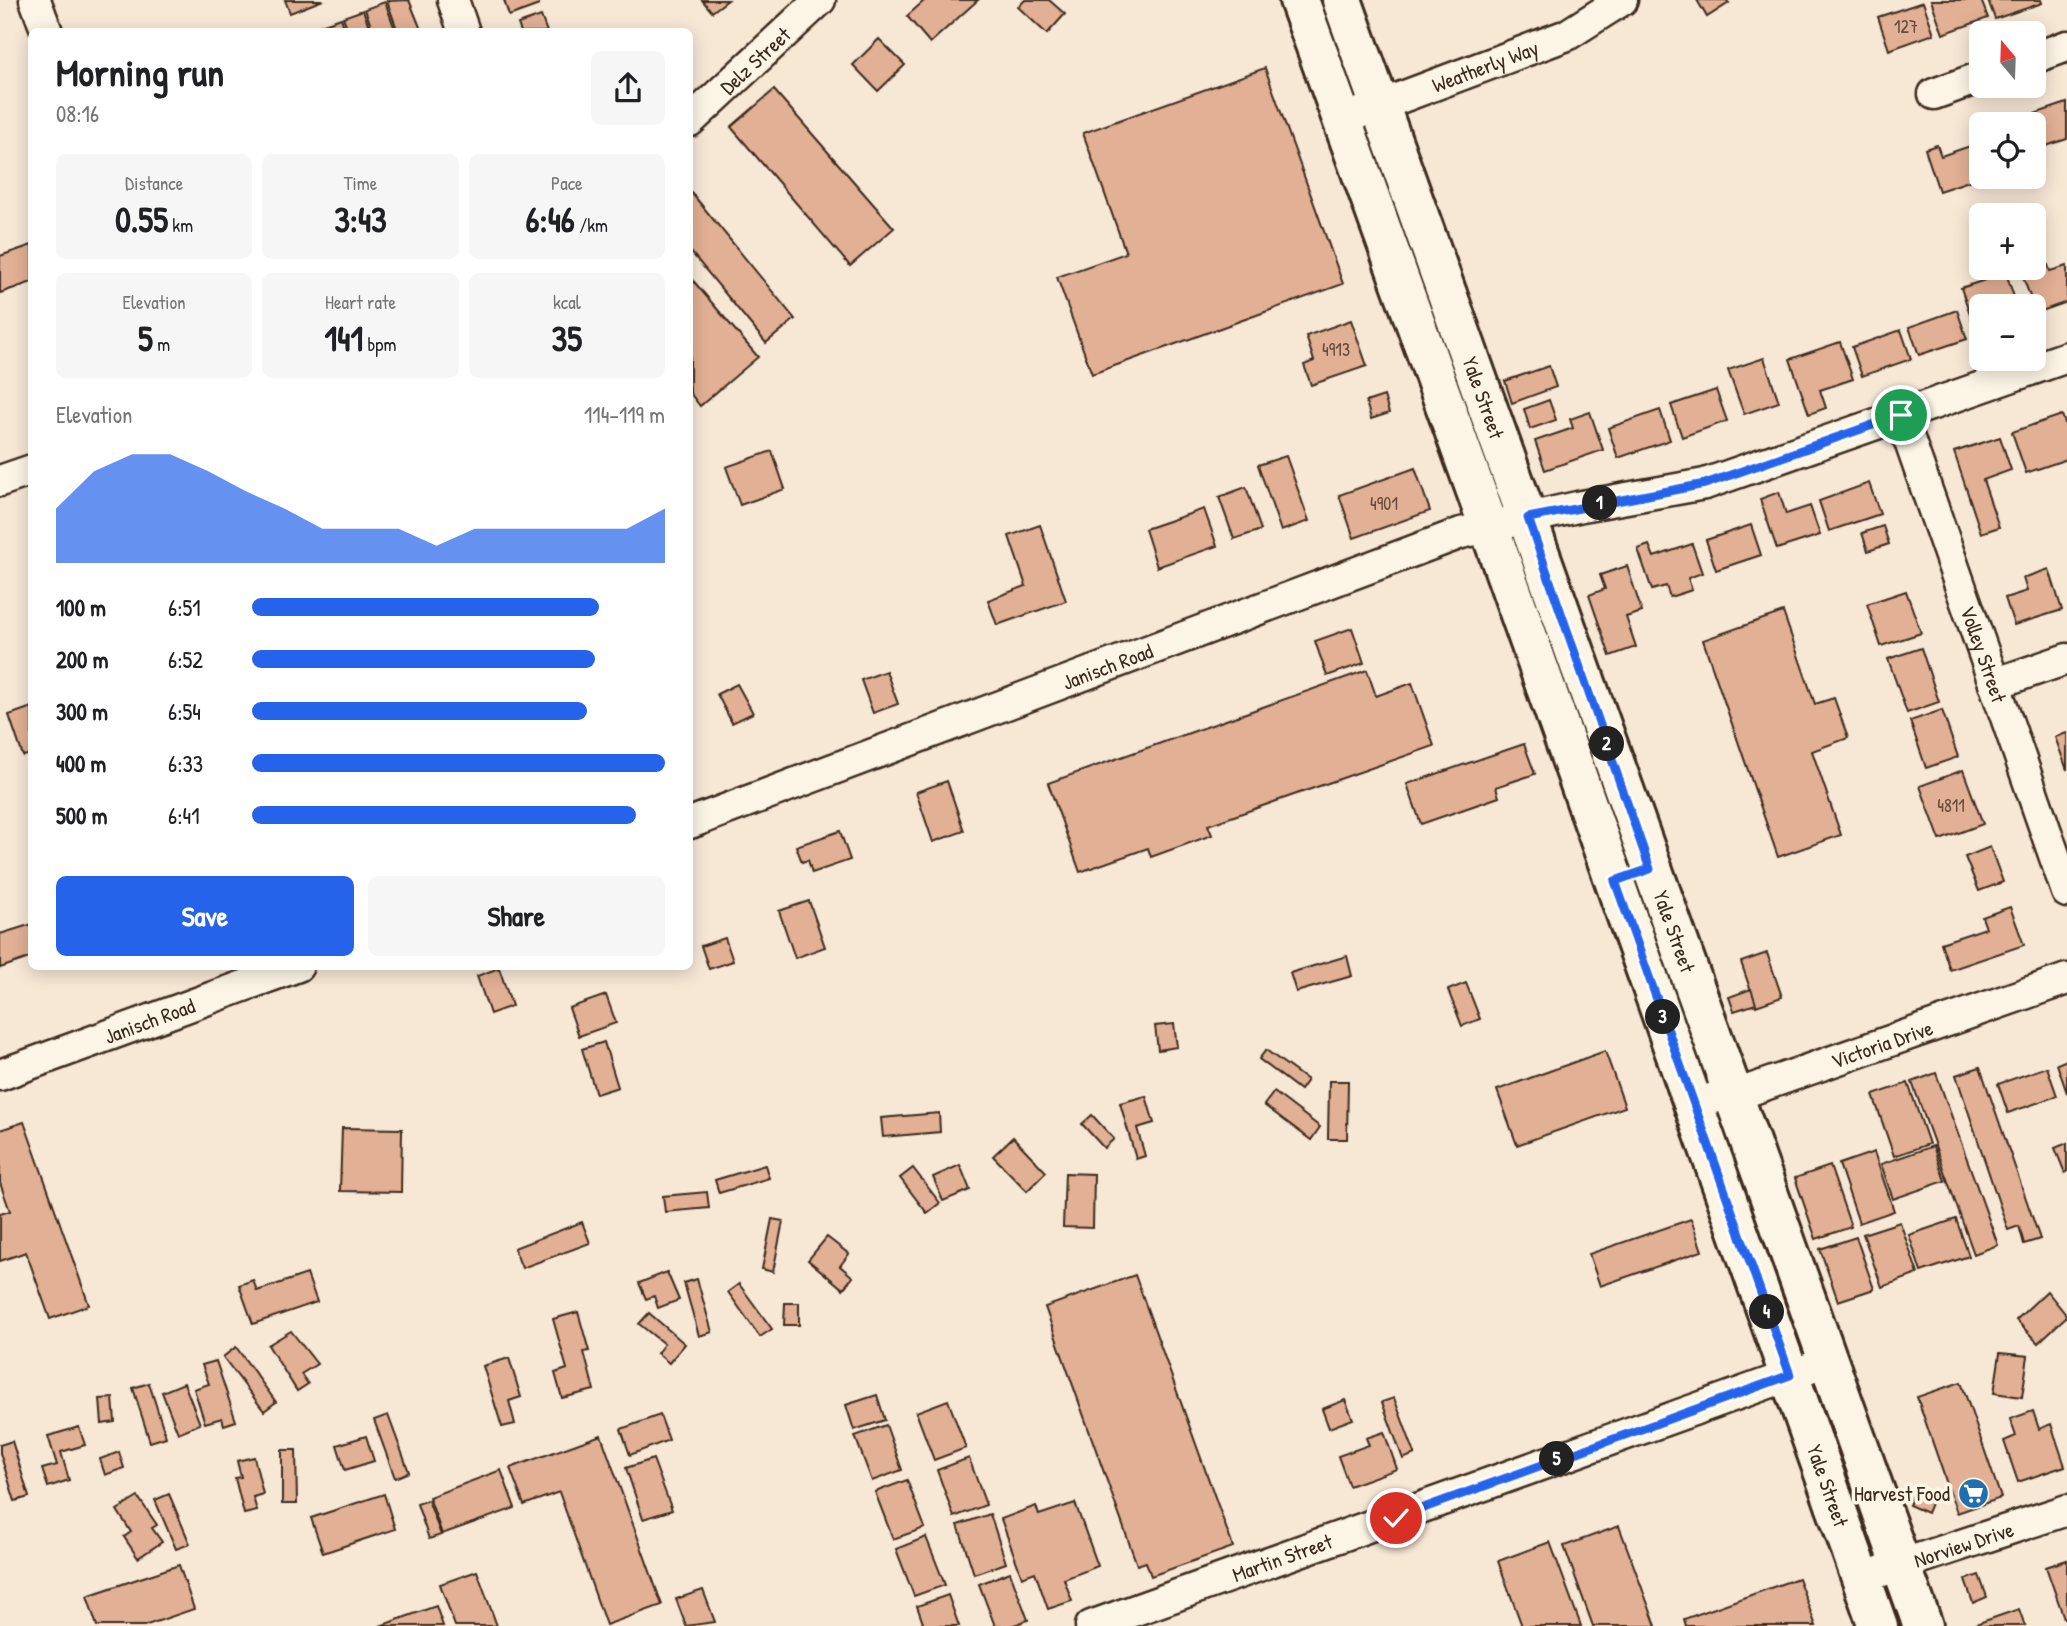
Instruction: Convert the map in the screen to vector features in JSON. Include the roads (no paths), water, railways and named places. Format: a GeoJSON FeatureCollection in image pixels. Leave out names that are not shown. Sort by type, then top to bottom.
{"type":"FeatureCollection","features":[{"type":"Feature","properties":{"kind":"main road","name":"Yale Street"},"geometry":{"type":"LineString","coordinates":[[1298,0],[1489,527],[1878,1626]]}},
{"type":"Feature","properties":{"kind":"main road","name":"Yale Street"},"geometry":{"type":"LineString","coordinates":[[1342,0],[1528,518],[1650,869],[1923,1626]]}},
{"type":"Feature","properties":{"kind":"main road"},"geometry":{"type":"LineString","coordinates":[[1615,881],[1650,869]]}},
{"type":"Feature","properties":{"kind":"street"},"geometry":{"type":"LineString","coordinates":[[35,0],[46,28]]}},
{"type":"Feature","properties":{"kind":"street"},"geometry":{"type":"LineString","coordinates":[[453,0],[463,28]]}},
{"type":"Feature","properties":{"kind":"street","name":"Delz Street"},"geometry":{"type":"LineString","coordinates":[[693,118],[820,0]]}},
{"type":"Feature","properties":{"kind":"street","name":"Weatherly Way"},"geometry":{"type":"LineString","coordinates":[[1340,120],[1567,35],[1622,0]]}},
{"type":"Feature","properties":{"kind":"street"},"geometry":{"type":"LineString","coordinates":[[2046,54],[2067,46]]}},
{"type":"Feature","properties":{"kind":"street"},"geometry":{"type":"LineString","coordinates":[[1934,94],[1969,81]]}},
{"type":"Feature","properties":{"kind":"street","name":"Janisch Road"},"geometry":{"type":"LineString","coordinates":[[693,822],[1461,533],[1705,484],[2067,357]]}},
{"type":"Feature","properties":{"kind":"street","name":"Volley Street"},"geometry":{"type":"LineString","coordinates":[[1901,415],[2067,892]]}},
{"type":"Feature","properties":{"kind":"street"},"geometry":{"type":"LineString","coordinates":[[0,481],[28,471]]}},
{"type":"Feature","properties":{"kind":"street"},"geometry":{"type":"LineString","coordinates":[[1994,684],[2067,659]]}},
{"type":"Feature","properties":{"kind":"street","name":"Janisch Road"},"geometry":{"type":"LineString","coordinates":[[0,1075],[287,970]]}},
{"type":"Feature","properties":{"kind":"street","name":"Victoria Drive"},"geometry":{"type":"LineString","coordinates":[[1693,1103],[1733,1094],[2067,979]]}},
{"type":"Feature","properties":{"kind":"street","name":"Martin Street"},"geometry":{"type":"LineString","coordinates":[[1091,1626],[1827,1362]]}},
{"type":"Feature","properties":{"kind":"street","name":"Norview Drive"},"geometry":{"type":"LineString","coordinates":[[1861,1578],[2067,1510]]}},
{"type":"Feature","properties":{"kind":"place","name":"Harvest Food"},"geometry":{"type":"Point","coordinates":[1973,1493]}}]}
